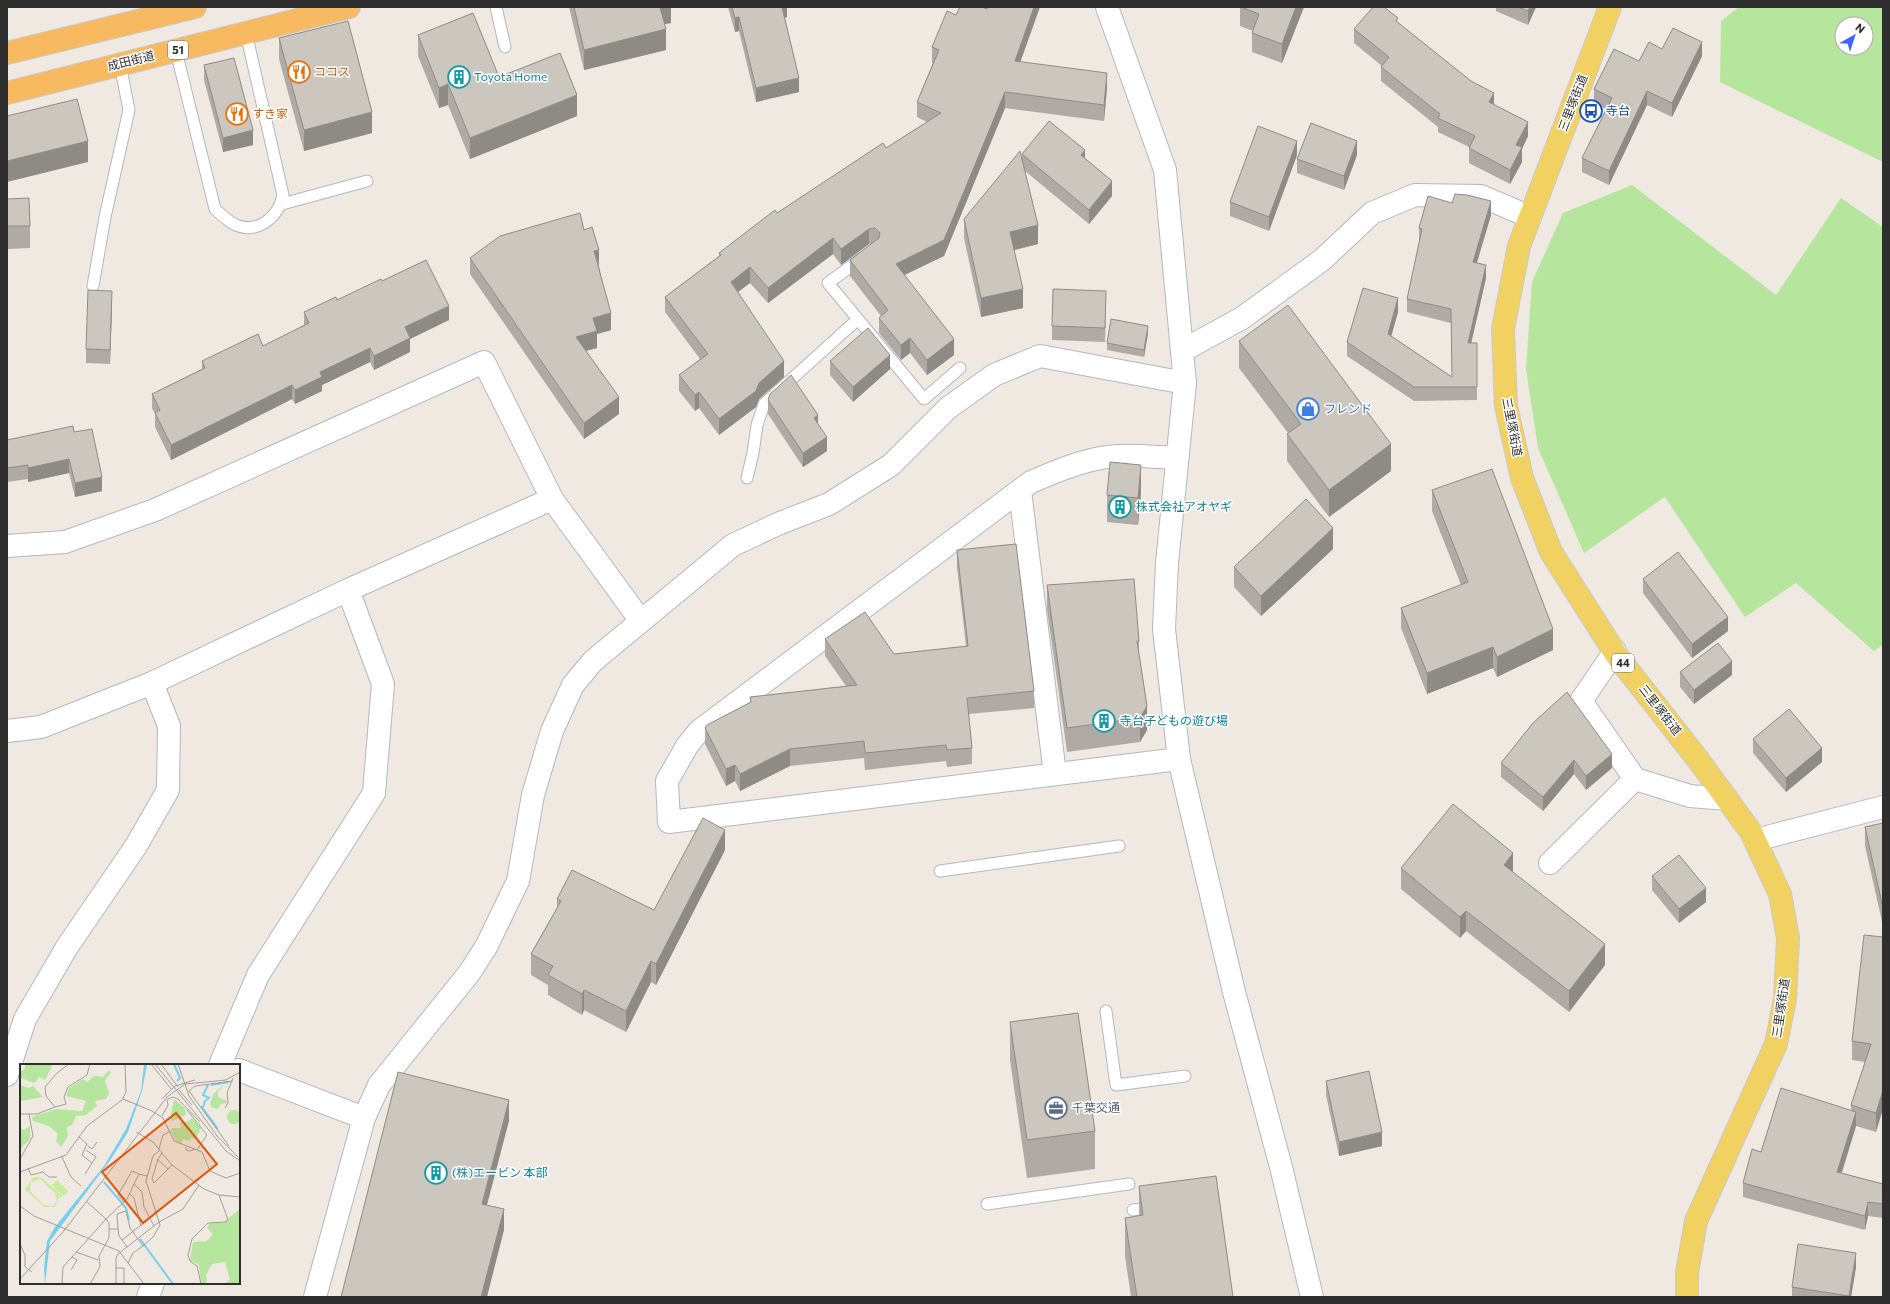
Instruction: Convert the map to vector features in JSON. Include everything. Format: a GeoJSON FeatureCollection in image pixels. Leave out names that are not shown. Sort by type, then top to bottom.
{"type":"FeatureCollection","features":[{"type":"Feature","properties":{"kind":"highway"},"geometry":{"type":"LineString","coordinates":[[7,53],[195,7]]}},
{"type":"Feature","properties":{"kind":"highway","name":"成田街道"},"geometry":{"type":"LineString","coordinates":[[7,93],[349,7]]}},
{"type":"Feature","properties":{"kind":"main road","name":"三里塚街道"},"geometry":{"type":"LineString","coordinates":[[1610,7],[1519,246],[1503,329],[1506,406],[1522,478],[1551,552],[1615,651],[1727,799],[1755,840],[1780,894],[1788,938],[1785,999],[1776,1044],[1696,1221],[1687,1273],[1686,1297]]}},
{"type":"Feature","properties":{"kind":"street"},"geometry":{"type":"LineString","coordinates":[[1107,7],[1165,170],[1185,382],[1176,458],[1167,563],[1164,629],[1179,759],[1234,992],[1281,1167],[1312,1297]]}},
{"type":"Feature","properties":{"kind":"street"},"geometry":{"type":"LineString","coordinates":[[1182,351],[1242,318],[1322,260],[1372,213],[1415,195],[1481,196],[1530,217]]}},
{"type":"Feature","properties":{"kind":"street"},"geometry":{"type":"LineString","coordinates":[[315,1297],[364,1118],[379,1085],[470,972],[486,946],[518,881],[533,795],[552,731],[573,685],[593,661],[733,545],[828,504],[891,465],[948,408],[994,375],[1040,356],[1185,382]]}},
{"type":"Feature","properties":{"kind":"street"},"geometry":{"type":"LineString","coordinates":[[7,546],[65,542],[155,510],[484,362],[552,499],[641,621]]}},
{"type":"Feature","properties":{"kind":"street"},"geometry":{"type":"LineString","coordinates":[[1176,458],[1096,458],[1031,482],[699,731],[687,746],[667,781],[669,822],[1179,759]]}},
{"type":"Feature","properties":{"kind":"street"},"geometry":{"type":"LineString","coordinates":[[1020,491],[1054,774]]}},
{"type":"Feature","properties":{"kind":"street"},"geometry":{"type":"LineString","coordinates":[[7,731],[41,727],[152,682],[348,590],[552,499]]}},
{"type":"Feature","properties":{"kind":"street"},"geometry":{"type":"LineString","coordinates":[[227,1064],[258,975],[374,793],[383,684],[348,590]]}},
{"type":"Feature","properties":{"kind":"street"},"geometry":{"type":"LineString","coordinates":[[1615,651],[1581,701],[1635,778],[1690,796],[1727,799]]}},
{"type":"Feature","properties":{"kind":"street"},"geometry":{"type":"LineString","coordinates":[[7,1075],[25,1019],[67,946],[136,846],[168,790],[169,726],[152,682]]}},
{"type":"Feature","properties":{"kind":"street"},"geometry":{"type":"LineString","coordinates":[[1550,863],[1635,778]]}},
{"type":"Feature","properties":{"kind":"street"},"geometry":{"type":"LineString","coordinates":[[1755,840],[1883,807]]}},
{"type":"Feature","properties":{"kind":"street"},"geometry":{"type":"LineString","coordinates":[[240,1071],[364,1118]]}},
{"type":"Feature","properties":{"kind":"street"},"geometry":{"type":"LineString","coordinates":[[148,1297],[153,1284]]}},
{"type":"Feature","properties":{"kind":"lane"},"geometry":{"type":"LineString","coordinates":[[496,7],[505,47]]}},
{"type":"Feature","properties":{"kind":"lane"},"geometry":{"type":"LineString","coordinates":[[176,51],[215,209],[233,224],[251,228],[269,221],[280,210],[283,196],[246,33]]}},
{"type":"Feature","properties":{"kind":"lane"},"geometry":{"type":"LineString","coordinates":[[93,286],[105,217],[129,110],[120,64]]}},
{"type":"Feature","properties":{"kind":"lane"},"geometry":{"type":"LineString","coordinates":[[282,204],[367,180]]}},
{"type":"Feature","properties":{"kind":"lane"},"geometry":{"type":"LineString","coordinates":[[873,250],[828,283],[924,400],[960,368]]}},
{"type":"Feature","properties":{"kind":"lane"},"geometry":{"type":"LineString","coordinates":[[747,478],[753,454],[757,425],[764,404],[858,319]]}},
{"type":"Feature","properties":{"kind":"lane"},"geometry":{"type":"LineString","coordinates":[[940,871],[1120,846]]}},
{"type":"Feature","properties":{"kind":"lane"},"geometry":{"type":"LineString","coordinates":[[1106,1011],[1116,1085],[1186,1076]]}},
{"type":"Feature","properties":{"kind":"lane"},"geometry":{"type":"LineString","coordinates":[[987,1204],[1129,1184]]}},
{"type":"Feature","properties":{"kind":"lane"},"geometry":{"type":"LineString","coordinates":[[1133,1210],[1164,1206]]}},
{"type":"Feature","properties":{"kind":"green space"},"geometry":{"type":"Polygon","coordinates":[[[1739,7],[1883,7],[1883,162],[1720,82],[1721,21],[1739,7]]]}},
{"type":"Feature","properties":{"kind":"green space"},"geometry":{"type":"Polygon","coordinates":[[[1632,185],[1776,295],[1841,198],[1883,227],[1883,645],[1874,651],[1796,583],[1745,617],[1665,497],[1584,553],[1538,448],[1526,369],[1532,282],[1563,213],[1632,185]]]}},
{"type":"Feature","properties":{"kind":"building"},"geometry":{"type":"Polygon","coordinates":[[[574,7],[660,7],[666,29],[584,50],[574,7]]]}},
{"type":"Feature","properties":{"kind":"building"},"geometry":{"type":"Polygon","coordinates":[[[732,7],[782,7],[799,78],[756,88],[739,17],[735,18],[732,7]]]}},
{"type":"Feature","properties":{"kind":"building"},"geometry":{"type":"Polygon","coordinates":[[[960,7],[982,7],[987,9],[988,7],[1034,7],[1015,61],[1107,73],[1104,105],[1005,92],[944,240],[896,264],[954,339],[927,360],[910,338],[901,345],[879,318],[888,310],[850,260],[879,238],[880,233],[875,228],[869,229],[841,249],[833,238],[768,288],[750,267],[731,282],[784,361],[759,383],[756,391],[719,419],[699,392],[695,395],[679,375],[708,354],[665,297],[721,255],[719,253],[775,210],[777,213],[883,143],[886,148],[941,113],[917,102],[939,50],[932,47],[947,11],[956,15],[960,7]]]}},
{"type":"Feature","properties":{"kind":"building"},"geometry":{"type":"Polygon","coordinates":[[[1241,7],[1296,7],[1282,44],[1252,33],[1259,14],[1241,7]]]}},
{"type":"Feature","properties":{"kind":"building"},"geometry":{"type":"Polygon","coordinates":[[[1373,7],[1384,7],[1398,18],[1396,21],[1471,81],[1494,93],[1489,102],[1528,122],[1516,145],[1522,147],[1510,170],[1469,148],[1475,136],[1438,118],[1440,114],[1381,67],[1389,57],[1354,29],[1373,7]]]}},
{"type":"Feature","properties":{"kind":"building"},"geometry":{"type":"Polygon","coordinates":[[[1518,7],[1530,7],[1528,11],[1518,7]]]}},
{"type":"Feature","properties":{"kind":"building"},"geometry":{"type":"Polygon","coordinates":[[[473,13],[499,77],[560,53],[577,95],[470,138],[448,84],[439,88],[418,35],[473,13]]]}},
{"type":"Feature","properties":{"kind":"building"},"geometry":{"type":"Polygon","coordinates":[[[348,21],[372,112],[304,130],[279,38],[348,21]]]}},
{"type":"Feature","properties":{"kind":"building"},"geometry":{"type":"Polygon","coordinates":[[[1673,28],[1702,42],[1672,103],[1647,91],[1609,171],[1582,158],[1612,98],[1594,89],[1614,49],[1639,61],[1649,42],[1662,49],[1673,28]]]}},
{"type":"Feature","properties":{"kind":"building"},"geometry":{"type":"Polygon","coordinates":[[[234,58],[253,130],[223,138],[204,65],[234,58]]]}},
{"type":"Feature","properties":{"kind":"building"},"geometry":{"type":"Polygon","coordinates":[[[77,99],[88,141],[7,161],[7,116],[77,99]]]}},
{"type":"Feature","properties":{"kind":"building"},"geometry":{"type":"Polygon","coordinates":[[[1049,121],[1085,150],[1081,155],[1112,181],[1089,210],[1022,154],[1049,121]]]}},
{"type":"Feature","properties":{"kind":"building"},"geometry":{"type":"Polygon","coordinates":[[[1311,123],[1357,141],[1344,176],[1297,159],[1311,123]]]}},
{"type":"Feature","properties":{"kind":"building"},"geometry":{"type":"Polygon","coordinates":[[[1258,126],[1297,141],[1269,217],[1230,202],[1258,126]]]}},
{"type":"Feature","properties":{"kind":"building"},"geometry":{"type":"Polygon","coordinates":[[[1020,151],[1038,225],[1010,232],[1023,289],[981,298],[964,219],[1020,151]]]}},
{"type":"Feature","properties":{"kind":"building"},"geometry":{"type":"Polygon","coordinates":[[[1455,194],[1467,195],[1491,201],[1473,262],[1486,265],[1468,343],[1477,343],[1477,387],[1414,387],[1347,342],[1363,288],[1398,298],[1388,334],[1452,377],[1451,309],[1407,299],[1422,229],[1419,228],[1428,196],[1452,203],[1455,194]]]}},
{"type":"Feature","properties":{"kind":"building"},"geometry":{"type":"Polygon","coordinates":[[[29,198],[30,226],[7,226],[7,199],[29,198]]]}},
{"type":"Feature","properties":{"kind":"building"},"geometry":{"type":"Polygon","coordinates":[[[580,213],[584,230],[592,227],[599,250],[594,251],[611,313],[593,318],[597,331],[576,337],[619,397],[584,423],[470,258],[500,236],[580,213]]]}},
{"type":"Feature","properties":{"kind":"building"},"geometry":{"type":"Polygon","coordinates":[[[426,260],[449,306],[405,327],[410,338],[374,356],[370,348],[320,372],[322,377],[295,390],[292,385],[171,445],[155,413],[160,410],[152,394],[205,368],[202,361],[258,334],[263,346],[309,323],[304,312],[336,297],[337,300],[381,279],[382,281],[426,260]]]}},
{"type":"Feature","properties":{"kind":"building"},"geometry":{"type":"Polygon","coordinates":[[[1053,289],[1106,291],[1105,328],[1052,326],[1053,289]]]}},
{"type":"Feature","properties":{"kind":"building"},"geometry":{"type":"Polygon","coordinates":[[[88,290],[112,291],[110,350],[86,349],[88,290]]]}},
{"type":"Feature","properties":{"kind":"building","name":"フレンド"},"geometry":{"type":"Polygon","coordinates":[[[1288,305],[1391,444],[1329,490],[1287,434],[1301,424],[1239,341],[1288,305]]]}},
{"type":"Feature","properties":{"kind":"building"},"geometry":{"type":"Polygon","coordinates":[[[1111,319],[1148,326],[1144,350],[1107,343],[1111,319]]]}},
{"type":"Feature","properties":{"kind":"building"},"geometry":{"type":"Polygon","coordinates":[[[868,328],[890,355],[853,387],[830,361],[868,328]]]}},
{"type":"Feature","properties":{"kind":"building"},"geometry":{"type":"Polygon","coordinates":[[[791,375],[818,415],[814,418],[827,437],[803,453],[768,400],[770,394],[791,375]]]}},
{"type":"Feature","properties":{"kind":"building"},"geometry":{"type":"Polygon","coordinates":[[[73,426],[74,432],[92,429],[102,477],[75,483],[69,459],[28,468],[28,465],[7,468],[7,440],[73,426]]]}},
{"type":"Feature","properties":{"kind":"building"},"geometry":{"type":"Polygon","coordinates":[[[1110,462],[1141,465],[1138,498],[1107,495],[1110,462]]]}},
{"type":"Feature","properties":{"kind":"building"},"geometry":{"type":"Polygon","coordinates":[[[1492,469],[1553,629],[1497,657],[1493,647],[1427,673],[1401,608],[1468,582],[1432,490],[1492,469]]]}},
{"type":"Feature","properties":{"kind":"building"},"geometry":{"type":"Polygon","coordinates":[[[1306,499],[1333,528],[1261,596],[1234,567],[1306,499]]]}},
{"type":"Feature","properties":{"kind":"building"},"geometry":{"type":"Polygon","coordinates":[[[1016,544],[1034,691],[967,698],[972,748],[947,750],[946,745],[865,753],[864,741],[790,749],[740,774],[735,765],[726,769],[705,728],[707,725],[751,702],[750,697],[857,685],[825,639],[865,612],[894,654],[968,646],[957,550],[1016,544]]]}},
{"type":"Feature","properties":{"kind":"building"},"geometry":{"type":"Polygon","coordinates":[[[1678,552],[1728,617],[1692,644],[1643,579],[1678,552]]]}},
{"type":"Feature","properties":{"kind":"building"},"geometry":{"type":"Polygon","coordinates":[[[1134,579],[1139,641],[1137,641],[1147,706],[1140,718],[1067,728],[1047,585],[1134,579]]]}},
{"type":"Feature","properties":{"kind":"building"},"geometry":{"type":"Polygon","coordinates":[[[1718,643],[1732,661],[1694,690],[1680,672],[1718,643]]]}},
{"type":"Feature","properties":{"kind":"building"},"geometry":{"type":"Polygon","coordinates":[[[1567,692],[1612,754],[1586,776],[1574,760],[1543,797],[1501,763],[1533,723],[1567,692]]]}},
{"type":"Feature","properties":{"kind":"building"},"geometry":{"type":"Polygon","coordinates":[[[1789,709],[1822,748],[1786,778],[1753,739],[1789,709]]]}},
{"type":"Feature","properties":{"kind":"building"},"geometry":{"type":"Polygon","coordinates":[[[1453,804],[1513,853],[1504,865],[1605,944],[1569,991],[1466,911],[1460,917],[1401,868],[1453,804]]]}},
{"type":"Feature","properties":{"kind":"building"},"geometry":{"type":"Polygon","coordinates":[[[703,818],[725,830],[656,964],[651,961],[626,1011],[584,990],[582,994],[548,975],[553,966],[531,954],[561,901],[557,899],[572,870],[654,910],[703,818]]]}},
{"type":"Feature","properties":{"kind":"building"},"geometry":{"type":"Polygon","coordinates":[[[1883,823],[1883,908],[1865,827],[1883,823]]]}},
{"type":"Feature","properties":{"kind":"building"},"geometry":{"type":"Polygon","coordinates":[[[1679,855],[1706,888],[1679,909],[1652,876],[1679,855]]]}},
{"type":"Feature","properties":{"kind":"building"},"geometry":{"type":"Polygon","coordinates":[[[1864,935],[1883,937],[1883,1090],[1876,1113],[1851,1105],[1871,1044],[1852,1041],[1864,935]]]}},
{"type":"Feature","properties":{"kind":"building"},"geometry":{"type":"Polygon","coordinates":[[[1078,1013],[1095,1131],[1027,1140],[1010,1022],[1078,1013]]]}},
{"type":"Feature","properties":{"kind":"building"},"geometry":{"type":"Polygon","coordinates":[[[1369,1071],[1382,1132],[1339,1142],[1326,1081],[1369,1071]]]}},
{"type":"Feature","properties":{"kind":"building","name":"(株)エービン 本部"},"geometry":{"type":"Polygon","coordinates":[[[398,1072],[509,1100],[482,1204],[504,1209],[481,1297],[341,1297],[398,1072]]]}},
{"type":"Feature","properties":{"kind":"building"},"geometry":{"type":"Polygon","coordinates":[[[1781,1088],[1856,1112],[1837,1172],[1883,1184],[1883,1204],[1868,1202],[1865,1216],[1743,1183],[1752,1149],[1761,1152],[1781,1088]]]}},
{"type":"Feature","properties":{"kind":"building"},"geometry":{"type":"Polygon","coordinates":[[[1216,1176],[1233,1297],[1137,1297],[1125,1218],[1143,1215],[1139,1186],[1216,1176]]]}},
{"type":"Feature","properties":{"kind":"building"},"geometry":{"type":"Polygon","coordinates":[[[1798,1244],[1856,1253],[1849,1296],[1792,1287],[1798,1244]]]}},
{"type":"Feature","properties":{"kind":"place","name":"ココス"},"geometry":{"type":"Point","coordinates":[299,72]}},
{"type":"Feature","properties":{"kind":"place","name":"Toyota Home"},"geometry":{"type":"Point","coordinates":[459,77]}},
{"type":"Feature","properties":{"kind":"place","name":"寺台"},"geometry":{"type":"Point","coordinates":[1591,111]}},
{"type":"Feature","properties":{"kind":"place","name":"すき家"},"geometry":{"type":"Point","coordinates":[237,114]}},
{"type":"Feature","properties":{"kind":"place","name":"フレンド"},"geometry":{"type":"Point","coordinates":[1308,409]}},
{"type":"Feature","properties":{"kind":"place","name":"株式会社アオヤギ"},"geometry":{"type":"Point","coordinates":[1120,507]}},
{"type":"Feature","properties":{"kind":"place","name":"寺台子どもの遊び場"},"geometry":{"type":"Point","coordinates":[1104,721]}},
{"type":"Feature","properties":{"kind":"place","name":"千葉交通"},"geometry":{"type":"Point","coordinates":[1056,1108]}},
{"type":"Feature","properties":{"kind":"place","name":"(株)エービン 本部"},"geometry":{"type":"Point","coordinates":[436,1173]}}]}
